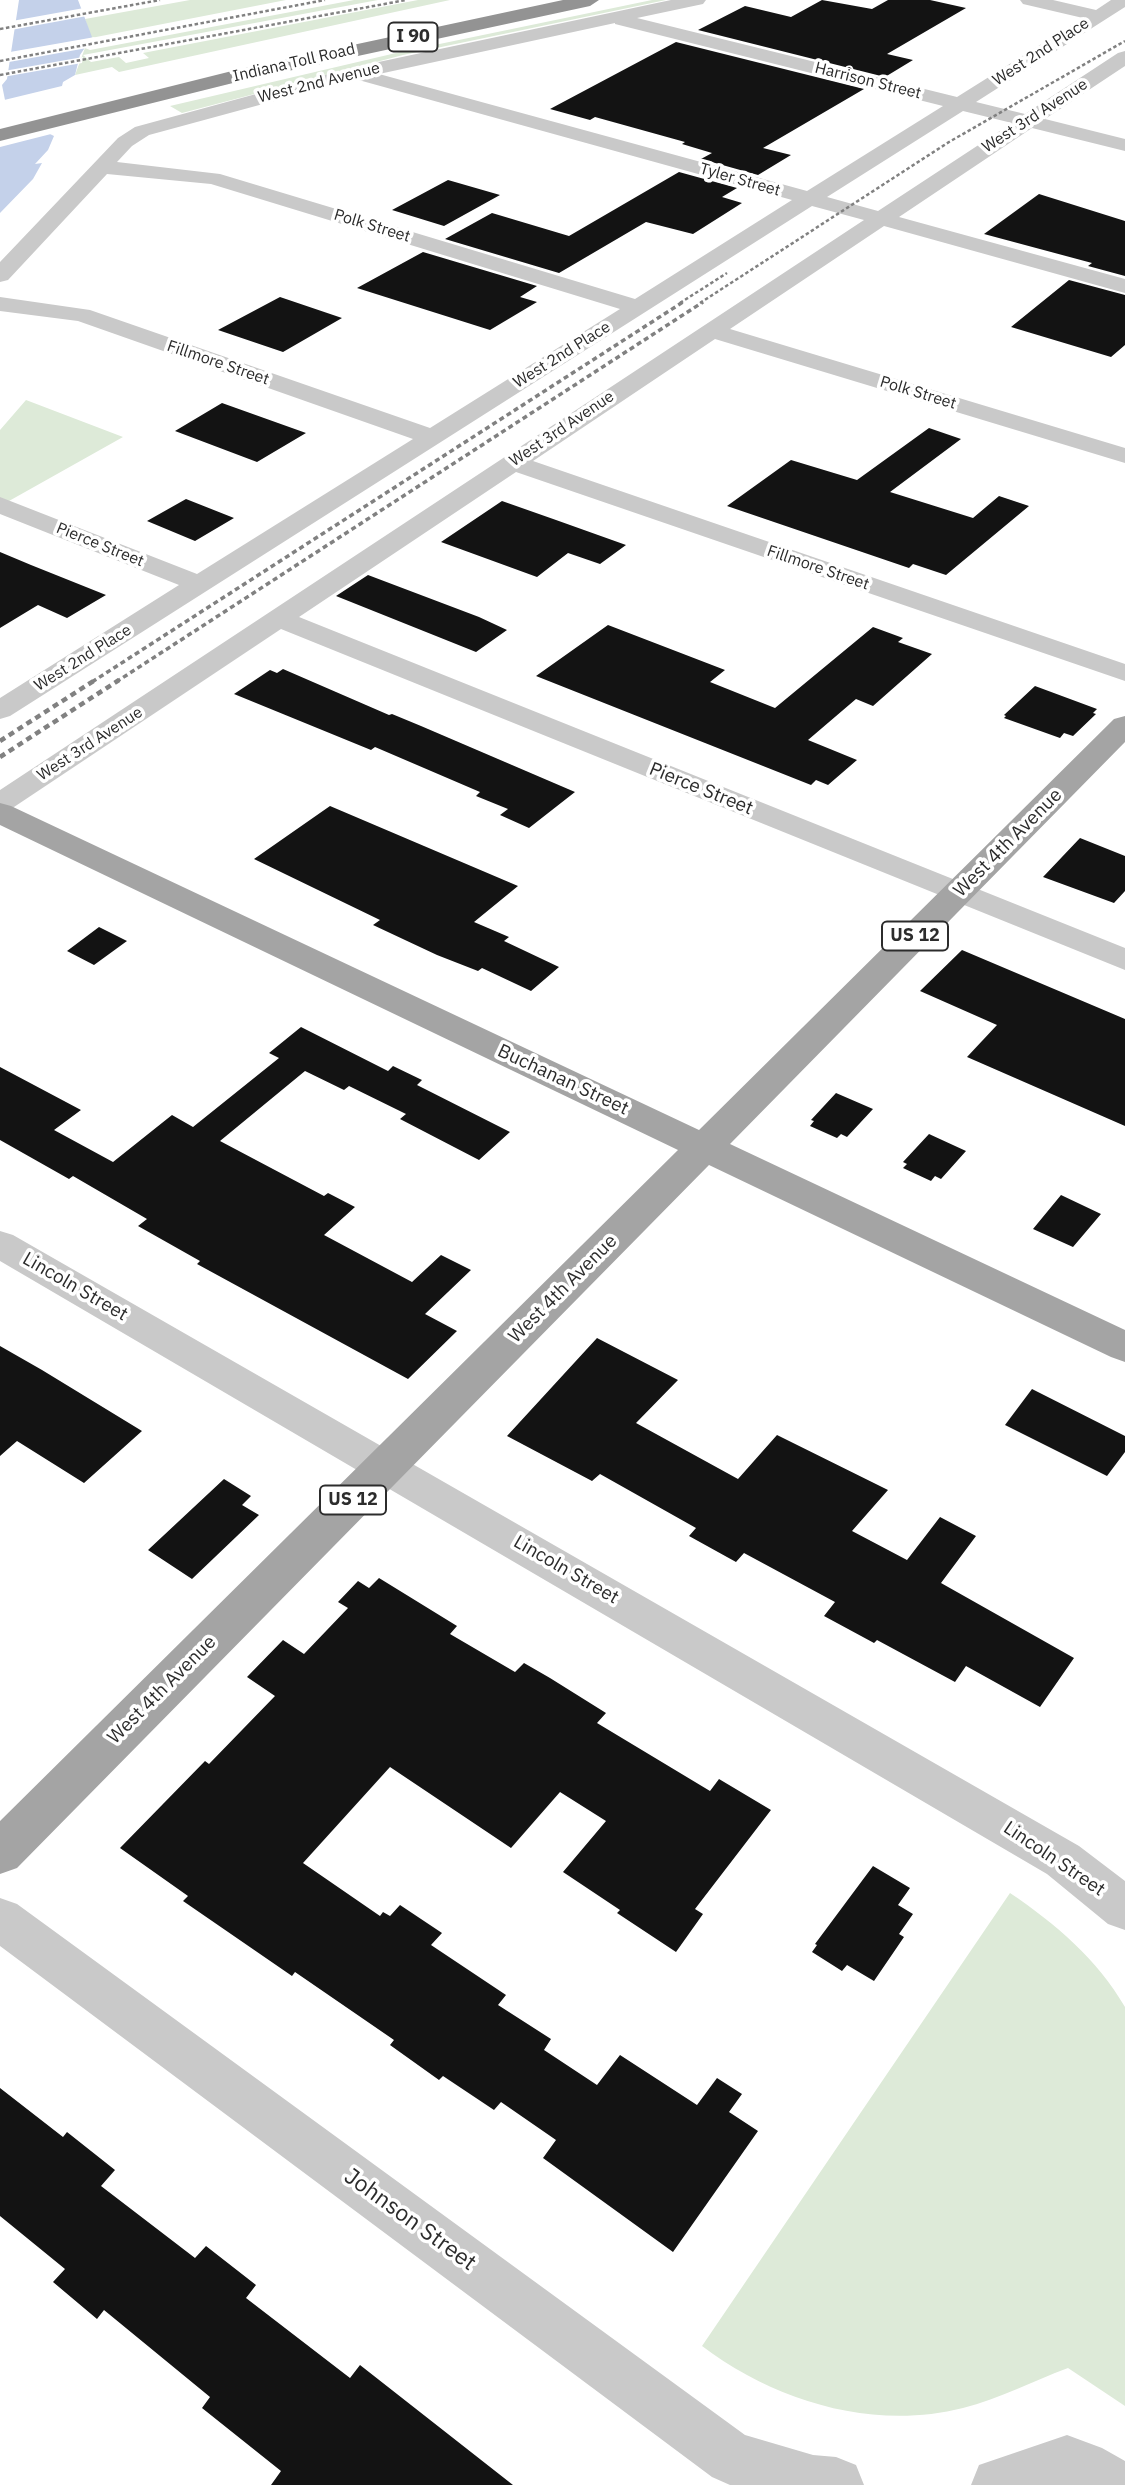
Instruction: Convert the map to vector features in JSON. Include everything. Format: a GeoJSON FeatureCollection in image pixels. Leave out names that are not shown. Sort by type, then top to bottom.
{"type":"FeatureCollection","features":[{"type":"Feature","properties":{"kind":"highway","name":"I 90"},"geometry":{"type":"LineString","coordinates":[[401,21],[502,0]]}},
{"type":"Feature","properties":{"kind":"highway","name":"Indiana Toll Road"},"geometry":{"type":"LineString","coordinates":[[0,135],[236,76],[590,0]]}},
{"type":"Feature","properties":{"kind":"highway","name":"Indiana Toll Road"},"geometry":{"type":"LineString","coordinates":[[144,78],[307,41]]}},
{"type":"Feature","properties":{"kind":"main road","name":"West 4th Avenue"},"geometry":{"type":"LineString","coordinates":[[0,1853],[1125,725]]}},
{"type":"Feature","properties":{"kind":"main road","name":"Buchanan Street"},"geometry":{"type":"LineString","coordinates":[[0,814],[1125,1347]]}},
{"type":"Feature","properties":{"kind":"street","name":"West 2nd Avenue"},"geometry":{"type":"LineString","coordinates":[[0,275],[125,142],[142,131],[355,73],[698,0]]}},
{"type":"Feature","properties":{"kind":"street"},"geometry":{"type":"LineString","coordinates":[[1029,0],[1098,16]]}},
{"type":"Feature","properties":{"kind":"street","name":"West 2nd Place"},"geometry":{"type":"LineString","coordinates":[[0,710],[1124,0]]}},
{"type":"Feature","properties":{"kind":"street","name":"Harrison Street"},"geometry":{"type":"LineString","coordinates":[[611,17],[1125,145]]}},
{"type":"Feature","properties":{"kind":"street","name":"West 3rd Avenue"},"geometry":{"type":"LineString","coordinates":[[0,803],[1125,57]]}},
{"type":"Feature","properties":{"kind":"street","name":"Tyler Street"},"geometry":{"type":"LineString","coordinates":[[355,73],[1125,286]]}},
{"type":"Feature","properties":{"kind":"street","name":"Polk Street"},"geometry":{"type":"LineString","coordinates":[[103,167],[214,178],[638,307]]}},
{"type":"Feature","properties":{"kind":"street","name":"Fillmore Street"},"geometry":{"type":"LineString","coordinates":[[0,304],[82,315],[432,437]]}},
{"type":"Feature","properties":{"kind":"street","name":"Polk Street"},"geometry":{"type":"LineString","coordinates":[[711,331],[1125,456]]}},
{"type":"Feature","properties":{"kind":"street","name":"Fillmore Street"},"geometry":{"type":"LineString","coordinates":[[512,462],[1125,673]]}},
{"type":"Feature","properties":{"kind":"street","name":"Pierce Street"},"geometry":{"type":"LineString","coordinates":[[0,505],[200,584]]}},
{"type":"Feature","properties":{"kind":"street","name":"Pierce Street"},"geometry":{"type":"LineString","coordinates":[[277,618],[1125,960]]}},
{"type":"Feature","properties":{"kind":"street","name":"Lincoln Street"},"geometry":{"type":"LineString","coordinates":[[0,1244],[1026,1838],[1063,1860],[1125,1909]]}},
{"type":"Feature","properties":{"kind":"street","name":"Johnson Street"},"geometry":{"type":"LineString","coordinates":[[0,1919],[731,2458],[814,2483],[836,2485]]}},
{"type":"Feature","properties":{"kind":"street"},"geometry":{"type":"LineString","coordinates":[[999,2485],[1032,2477],[1066,2463],[1083,2467],[1113,2485]]}},
{"type":"Feature","properties":{"kind":"green space"},"geometry":{"type":"Polygon","coordinates":[[[190,0],[286,0],[91,38],[85,19],[190,0]]]}},
{"type":"Feature","properties":{"kind":"green space"},"geometry":{"type":"Polygon","coordinates":[[[354,0],[378,0],[83,55],[91,62],[119,57],[126,63],[149,58],[143,53],[418,0],[450,0],[119,72],[112,67],[75,75],[85,48],[90,50],[354,0]]]}},
{"type":"Feature","properties":{"kind":"green space"},"geometry":{"type":"Polygon","coordinates":[[[652,0],[666,0],[403,55],[182,113],[170,106],[396,53],[652,0]]]}},
{"type":"Feature","properties":{"kind":"green space"},"geometry":{"type":"Polygon","coordinates":[[[26,400],[123,437],[9,501],[0,498],[0,430],[26,400]]]}},
{"type":"Feature","properties":{"kind":"green space"},"geometry":{"type":"Polygon","coordinates":[[[1010,1893],[1074,1944],[1102,1973],[1125,2007],[1125,2406],[1068,2368],[963,2408],[894,2416],[860,2413],[793,2396],[730,2365],[702,2346],[1010,1893]]]}},
{"type":"Feature","properties":{"kind":"water"},"geometry":{"type":"Polygon","coordinates":[[[19,0],[78,0],[92,37],[80,55],[75,75],[63,82],[50,134],[54,136],[48,150],[35,164],[42,163],[33,179],[0,213],[0,108],[5,100],[2,85],[7,79],[19,0]]]}},
{"type":"Feature","properties":{"kind":"pier"},"geometry":{"type":"Polygon","coordinates":[[[84,8],[87,16],[11,30],[12,21],[84,8]]]}},
{"type":"Feature","properties":{"kind":"pier"},"geometry":{"type":"Polygon","coordinates":[[[95,37],[87,48],[9,62],[10,52],[95,37]]]}},
{"type":"Feature","properties":{"kind":"pier"},"geometry":{"type":"Polygon","coordinates":[[[83,57],[82,63],[3,77],[4,71],[83,57]]]}},
{"type":"Feature","properties":{"kind":"pier"},"geometry":{"type":"Polygon","coordinates":[[[66,85],[55,133],[0,147],[0,101],[66,85]]]}},
{"type":"Feature","properties":{"kind":"building"},"geometry":{"type":"Polygon","coordinates":[[[822,0],[872,9],[888,0],[930,0],[966,8],[887,54],[913,60],[885,77],[698,30],[745,6],[791,17],[822,0]]]}},
{"type":"Feature","properties":{"kind":"building"},"geometry":{"type":"Polygon","coordinates":[[[676,42],[864,89],[763,148],[791,155],[758,175],[701,159],[712,153],[682,144],[685,142],[595,117],[590,120],[550,109],[676,42]]]}},
{"type":"Feature","properties":{"kind":"building"},"geometry":{"type":"Polygon","coordinates":[[[679,172],[737,188],[722,197],[742,203],[693,234],[646,222],[559,273],[445,239],[492,213],[569,236],[679,172]]]}},
{"type":"Feature","properties":{"kind":"building"},"geometry":{"type":"Polygon","coordinates":[[[448,180],[500,195],[444,226],[392,210],[448,180]]]}},
{"type":"Feature","properties":{"kind":"building"},"geometry":{"type":"Polygon","coordinates":[[[1039,194],[1125,221],[1125,276],[1088,266],[1092,263],[984,234],[1039,194]]]}},
{"type":"Feature","properties":{"kind":"building"},"geometry":{"type":"Polygon","coordinates":[[[423,252],[537,286],[520,297],[537,302],[490,330],[357,288],[423,252]]]}},
{"type":"Feature","properties":{"kind":"building"},"geometry":{"type":"Polygon","coordinates":[[[1069,280],[1125,295],[1125,345],[1111,357],[1011,327],[1069,280]]]}},
{"type":"Feature","properties":{"kind":"building"},"geometry":{"type":"Polygon","coordinates":[[[280,297],[342,318],[283,352],[218,330],[280,297]]]}},
{"type":"Feature","properties":{"kind":"building"},"geometry":{"type":"Polygon","coordinates":[[[222,403],[306,433],[257,462],[175,431],[222,403]]]}},
{"type":"Feature","properties":{"kind":"building"},"geometry":{"type":"Polygon","coordinates":[[[929,428],[961,439],[890,492],[973,518],[999,496],[1029,506],[946,575],[913,564],[909,568],[727,506],[791,460],[857,480],[929,428]]]}},
{"type":"Feature","properties":{"kind":"building"},"geometry":{"type":"Polygon","coordinates":[[[186,499],[234,518],[195,541],[147,521],[186,499]]]}},
{"type":"Feature","properties":{"kind":"building"},"geometry":{"type":"Polygon","coordinates":[[[502,501],[626,545],[600,564],[568,553],[537,577],[441,542],[502,501]]]}},
{"type":"Feature","properties":{"kind":"building"},"geometry":{"type":"Polygon","coordinates":[[[0,552],[106,595],[67,618],[38,605],[0,628],[0,552]]]}},
{"type":"Feature","properties":{"kind":"building"},"geometry":{"type":"Polygon","coordinates":[[[368,575],[507,630],[476,652],[336,596],[368,575]]]}},
{"type":"Feature","properties":{"kind":"building"},"geometry":{"type":"Polygon","coordinates":[[[608,625],[725,670],[710,682],[775,708],[873,627],[903,638],[898,642],[932,654],[873,706],[856,699],[808,740],[857,760],[828,785],[816,780],[811,785],[536,676],[608,625]]]}},
{"type":"Feature","properties":{"kind":"building"},"geometry":{"type":"Polygon","coordinates":[[[283,669],[575,792],[529,828],[500,815],[508,809],[476,796],[480,792],[375,747],[371,750],[234,694],[270,670],[277,673],[283,669]]]}},
{"type":"Feature","properties":{"kind":"building"},"geometry":{"type":"Polygon","coordinates":[[[1035,686],[1097,709],[1093,713],[1096,714],[1073,736],[1064,733],[1060,738],[1004,718],[1035,686]]]}},
{"type":"Feature","properties":{"kind":"building"},"geometry":{"type":"Polygon","coordinates":[[[330,806],[518,886],[474,922],[509,937],[504,941],[559,967],[531,991],[482,968],[478,971],[437,955],[373,925],[380,920],[254,859],[330,806]]]}},
{"type":"Feature","properties":{"kind":"building"},"geometry":{"type":"Polygon","coordinates":[[[1080,838],[1125,856],[1125,891],[1114,903],[1043,877],[1080,838]]]}},
{"type":"Feature","properties":{"kind":"building"},"geometry":{"type":"Polygon","coordinates":[[[99,927],[127,941],[94,965],[67,951],[99,927]]]}},
{"type":"Feature","properties":{"kind":"building"},"geometry":{"type":"Polygon","coordinates":[[[962,950],[1125,1019],[1125,1126],[967,1057],[997,1025],[920,991],[962,950]]]}},
{"type":"Feature","properties":{"kind":"building"},"geometry":{"type":"Polygon","coordinates":[[[301,1027],[388,1071],[393,1066],[422,1080],[417,1085],[510,1132],[479,1160],[400,1119],[406,1114],[349,1086],[344,1090],[305,1071],[220,1141],[324,1196],[328,1193],[355,1207],[324,1235],[412,1282],[441,1255],[471,1270],[425,1314],[457,1331],[408,1379],[197,1264],[200,1261],[138,1226],[147,1219],[73,1176],[69,1179],[0,1140],[0,1067],[81,1110],[54,1130],[113,1162],[172,1115],[193,1127],[279,1058],[269,1053],[301,1027]]]}},
{"type":"Feature","properties":{"kind":"building"},"geometry":{"type":"Polygon","coordinates":[[[836,1093],[873,1109],[847,1137],[841,1134],[837,1138],[810,1126],[814,1121],[811,1120],[836,1093]]]}},
{"type":"Feature","properties":{"kind":"building"},"geometry":{"type":"Polygon","coordinates":[[[929,1134],[966,1151],[941,1179],[935,1176],[931,1181],[903,1168],[907,1164],[903,1162],[929,1134]]]}},
{"type":"Feature","properties":{"kind":"building"},"geometry":{"type":"Polygon","coordinates":[[[1061,1195],[1101,1214],[1073,1247],[1033,1229],[1061,1195]]]}},
{"type":"Feature","properties":{"kind":"building"},"geometry":{"type":"Polygon","coordinates":[[[597,1338],[678,1380],[636,1423],[738,1479],[777,1435],[888,1490],[852,1531],[907,1560],[940,1517],[976,1536],[941,1583],[1074,1658],[1040,1707],[966,1666],[955,1682],[877,1640],[874,1643],[824,1616],[835,1602],[744,1553],[736,1562],[689,1536],[696,1528],[600,1474],[592,1481],[507,1436],[597,1338]]]}},
{"type":"Feature","properties":{"kind":"building"},"geometry":{"type":"Polygon","coordinates":[[[0,1346],[142,1431],[84,1483],[17,1441],[0,1456],[0,1346]]]}},
{"type":"Feature","properties":{"kind":"building"},"geometry":{"type":"Polygon","coordinates":[[[1032,1389],[1125,1436],[1125,1452],[1107,1476],[1005,1425],[1032,1389]]]}},
{"type":"Feature","properties":{"kind":"building"},"geometry":{"type":"Polygon","coordinates":[[[224,1479],[251,1496],[242,1505],[259,1515],[192,1579],[148,1550],[224,1479]]]}},
{"type":"Feature","properties":{"kind":"building"},"geometry":{"type":"Polygon","coordinates":[[[379,1578],[457,1626],[450,1634],[515,1672],[524,1663],[606,1713],[597,1723],[710,1791],[719,1779],[771,1810],[695,1909],[703,1914],[676,1952],[617,1913],[620,1910],[563,1872],[606,1821],[560,1792],[511,1848],[390,1767],[303,1863],[380,1916],[383,1912],[390,1916],[400,1905],[442,1933],[431,1945],[506,1995],[498,2005],[551,2039],[544,2050],[597,2085],[620,2055],[697,2105],[717,2078],[742,2094],[729,2112],[758,2131],[673,2252],[543,2158],[556,2140],[501,2102],[494,2110],[443,2076],[439,2080],[390,2045],[394,2040],[295,1972],[292,1976],[183,1901],[188,1896],[120,1848],[205,1761],[209,1764],[275,1696],[247,1677],[283,1640],[304,1654],[348,1608],[338,1602],[358,1581],[369,1588],[379,1578]]]}},
{"type":"Feature","properties":{"kind":"building"},"geometry":{"type":"Polygon","coordinates":[[[873,1866],[910,1888],[898,1905],[913,1914],[899,1934],[904,1937],[874,1981],[847,1965],[842,1971],[812,1952],[817,1945],[815,1944],[873,1866]]]}},
{"type":"Feature","properties":{"kind":"building"},"geometry":{"type":"Polygon","coordinates":[[[0,2088],[63,2137],[67,2132],[115,2170],[101,2186],[195,2258],[206,2246],[256,2285],[246,2298],[350,2378],[360,2365],[513,2485],[271,2485],[281,2471],[202,2408],[210,2397],[104,2310],[97,2319],[53,2282],[65,2269],[0,2216],[0,2088]]]}},
{"type":"Feature","properties":{"kind":"railway"},"geometry":{"type":"LineString","coordinates":[[0,29],[160,0]]}},
{"type":"Feature","properties":{"kind":"railway"},"geometry":{"type":"LineString","coordinates":[[0,61],[325,0]]}},
{"type":"Feature","properties":{"kind":"railway"},"geometry":{"type":"LineString","coordinates":[[0,75],[406,0]]}},
{"type":"Feature","properties":{"kind":"railway"},"geometry":{"type":"LineString","coordinates":[[700,303],[949,142],[1125,41]]}},
{"type":"Feature","properties":{"kind":"railway"},"geometry":{"type":"LineString","coordinates":[[680,303],[727,273]]}},
{"type":"Feature","properties":{"kind":"railway"},"geometry":{"type":"LineString","coordinates":[[92,682],[683,302]]}},
{"type":"Feature","properties":{"kind":"railway"},"geometry":{"type":"LineString","coordinates":[[116,682],[703,302]]}},
{"type":"Feature","properties":{"kind":"railway"},"geometry":{"type":"LineString","coordinates":[[0,741],[95,680]]}},
{"type":"Feature","properties":{"kind":"railway"},"geometry":{"type":"LineString","coordinates":[[0,757],[119,680]]}}]}
